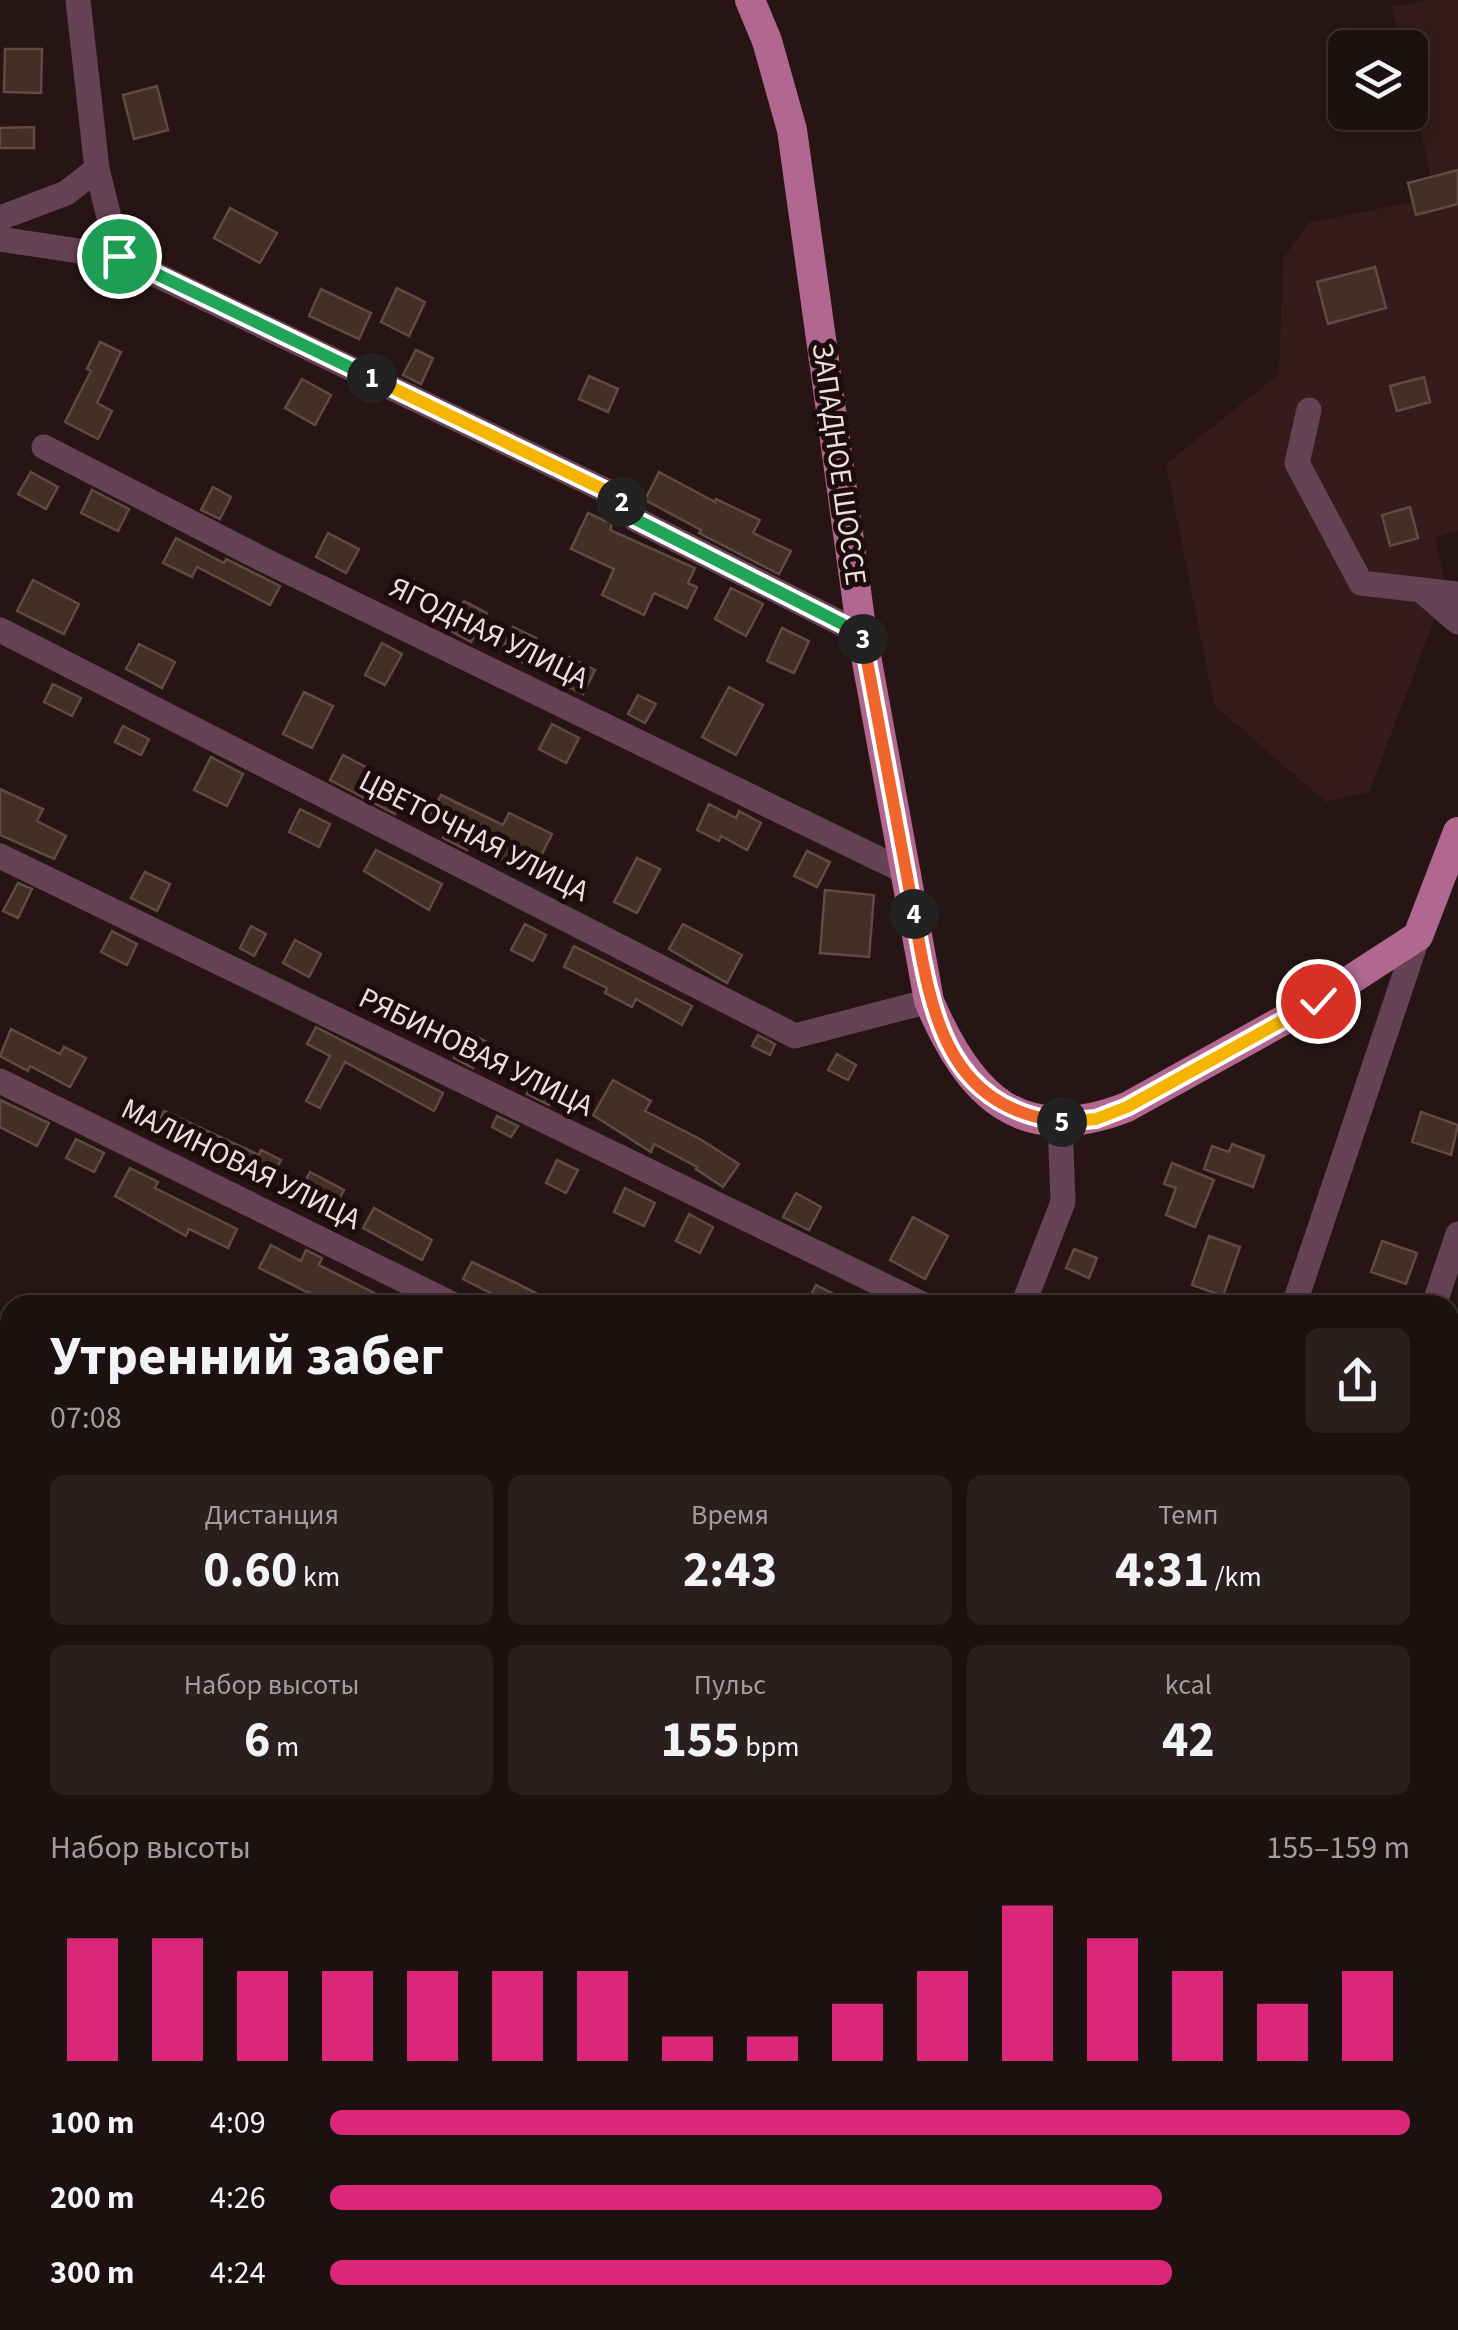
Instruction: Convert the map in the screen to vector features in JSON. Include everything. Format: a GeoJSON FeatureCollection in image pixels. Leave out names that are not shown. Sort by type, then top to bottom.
{"type":"FeatureCollection","features":[{"type":"Feature","properties":{"kind":"main road","name":"ЗАПАДНОЕ ШОССЕ"},"geometry":{"type":"LineString","coordinates":[[750,0],[767,41],[792,130],[862,634],[929,1001],[955,1056],[982,1091],[1017,1113],[1060,1122],[1096,1119],[1127,1107],[1318,1001],[1418,936]]}},
{"type":"Feature","properties":{"kind":"main road"},"geometry":{"type":"LineString","coordinates":[[1418,936],[1458,832]]}},
{"type":"Feature","properties":{"kind":"street"},"geometry":{"type":"LineString","coordinates":[[78,0],[97,170],[119,256]]}},
{"type":"Feature","properties":{"kind":"street"},"geometry":{"type":"LineString","coordinates":[[82,32],[101,0]]}},
{"type":"Feature","properties":{"kind":"street"},"geometry":{"type":"LineString","coordinates":[[0,218],[66,193],[97,170]]}},
{"type":"Feature","properties":{"kind":"street"},"geometry":{"type":"LineString","coordinates":[[0,240],[119,256],[617,496],[635,519],[862,634]]}},
{"type":"Feature","properties":{"kind":"street"},"geometry":{"type":"LineString","coordinates":[[1309,410],[1297,463],[1361,583],[1458,594]]}},
{"type":"Feature","properties":{"kind":"street","name":"ЯГОДНАЯ УЛИЦА"},"geometry":{"type":"LineString","coordinates":[[44,447],[266,561],[908,874]]}},
{"type":"Feature","properties":{"kind":"street"},"geometry":{"type":"LineString","coordinates":[[1422,590],[1458,622]]}},
{"type":"Feature","properties":{"kind":"street","name":"ЦВЕТОЧНАЯ УЛИЦА"},"geometry":{"type":"LineString","coordinates":[[0,630],[795,1036],[929,1001]]}},
{"type":"Feature","properties":{"kind":"street","name":"РЯБИНОВАЯ УЛИЦА"},"geometry":{"type":"LineString","coordinates":[[0,856],[903,1295]]}},
{"type":"Feature","properties":{"kind":"street"},"geometry":{"type":"LineString","coordinates":[[1297,1295],[1418,936]]}},
{"type":"Feature","properties":{"kind":"street","name":"МАЛИНОВАЯ УЛИЦА"},"geometry":{"type":"LineString","coordinates":[[0,1081],[434,1295]]}},
{"type":"Feature","properties":{"kind":"street"},"geometry":{"type":"LineString","coordinates":[[1027,1295],[1063,1202],[1060,1122]]}},
{"type":"Feature","properties":{"kind":"street"},"geometry":{"type":"LineString","coordinates":[[1437,1295],[1458,1234]]}},
{"type":"Feature","properties":{"kind":"shaded area"},"geometry":{"type":"Polygon","coordinates":[[[1429,0],[1458,0],[1458,531],[1435,538],[1446,589],[1369,792],[1326,802],[1214,705],[1166,464],[1279,374],[1283,259],[1308,223],[1412,202],[1408,183],[1431,177],[1420,130],[1428,130],[1428,30],[1398,30],[1392,7],[1429,0]]]}},
{"type":"Feature","properties":{"kind":"building"},"geometry":{"type":"Polygon","coordinates":[[[5,49],[42,49],[41,93],[4,92],[5,49]]]}},
{"type":"Feature","properties":{"kind":"building"},"geometry":{"type":"Polygon","coordinates":[[[157,86],[168,130],[134,139],[123,95],[157,86]]]}},
{"type":"Feature","properties":{"kind":"building"},"geometry":{"type":"Polygon","coordinates":[[[34,127],[34,148],[0,148],[0,128],[34,127]]]}},
{"type":"Feature","properties":{"kind":"building"},"geometry":{"type":"Polygon","coordinates":[[[1458,170],[1458,204],[1416,215],[1408,183],[1458,170]]]}},
{"type":"Feature","properties":{"kind":"building"},"geometry":{"type":"Polygon","coordinates":[[[230,208],[277,233],[260,263],[214,238],[230,208]]]}},
{"type":"Feature","properties":{"kind":"building"},"geometry":{"type":"Polygon","coordinates":[[[1375,267],[1386,308],[1328,324],[1317,282],[1375,267]]]}},
{"type":"Feature","properties":{"kind":"building"},"geometry":{"type":"Polygon","coordinates":[[[397,288],[425,302],[409,336],[381,322],[397,288]]]}},
{"type":"Feature","properties":{"kind":"building"},"geometry":{"type":"Polygon","coordinates":[[[321,289],[371,313],[359,339],[309,316],[321,289]]]}},
{"type":"Feature","properties":{"kind":"building"},"geometry":{"type":"Polygon","coordinates":[[[100,342],[121,352],[97,403],[112,411],[98,439],[65,422],[91,371],[87,369],[100,342]]]}},
{"type":"Feature","properties":{"kind":"building"},"geometry":{"type":"Polygon","coordinates":[[[416,350],[433,358],[421,384],[403,375],[416,350]]]}},
{"type":"Feature","properties":{"kind":"building"},"geometry":{"type":"Polygon","coordinates":[[[589,376],[618,389],[608,412],[579,399],[589,376]]]}},
{"type":"Feature","properties":{"kind":"building"},"geometry":{"type":"Polygon","coordinates":[[[1424,377],[1430,402],[1397,411],[1390,386],[1424,377]]]}},
{"type":"Feature","properties":{"kind":"building"},"geometry":{"type":"Polygon","coordinates":[[[302,379],[331,395],[315,425],[285,408],[302,379]]]}},
{"type":"Feature","properties":{"kind":"building"},"geometry":{"type":"Polygon","coordinates":[[[31,472],[58,487],[46,509],[18,494],[31,472]]]}},
{"type":"Feature","properties":{"kind":"building"},"geometry":{"type":"Polygon","coordinates":[[[659,472],[715,502],[716,499],[760,520],[753,533],[791,551],[779,574],[645,500],[659,472]]]}},
{"type":"Feature","properties":{"kind":"building"},"geometry":{"type":"Polygon","coordinates":[[[213,487],[231,497],[220,519],[201,510],[213,487]]]}},
{"type":"Feature","properties":{"kind":"building"},"geometry":{"type":"Polygon","coordinates":[[[92,490],[129,509],[118,531],[81,513],[92,490]]]}},
{"type":"Feature","properties":{"kind":"building"},"geometry":{"type":"Polygon","coordinates":[[[1410,507],[1418,538],[1390,546],[1382,515],[1410,507]]]}},
{"type":"Feature","properties":{"kind":"building"},"geometry":{"type":"Polygon","coordinates":[[[588,513],[612,524],[610,530],[695,568],[688,583],[697,587],[687,608],[654,593],[644,615],[602,595],[614,569],[571,549],[588,513]]]}},
{"type":"Feature","properties":{"kind":"building"},"geometry":{"type":"Polygon","coordinates":[[[328,533],[359,549],[346,573],[316,557],[328,533]]]}},
{"type":"Feature","properties":{"kind":"building"},"geometry":{"type":"Polygon","coordinates":[[[176,538],[280,586],[270,605],[197,567],[192,577],[163,563],[176,538]]]}},
{"type":"Feature","properties":{"kind":"building"},"geometry":{"type":"Polygon","coordinates":[[[33,580],[79,604],[64,634],[17,611],[33,580]]]}},
{"type":"Feature","properties":{"kind":"building"},"geometry":{"type":"Polygon","coordinates":[[[731,588],[763,604],[746,636],[715,619],[731,588]]]}},
{"type":"Feature","properties":{"kind":"building"},"geometry":{"type":"Polygon","coordinates":[[[464,601],[487,613],[471,642],[449,630],[464,601]]]}},
{"type":"Feature","properties":{"kind":"building"},"geometry":{"type":"Polygon","coordinates":[[[513,627],[536,638],[524,663],[501,652],[513,627]]]}},
{"type":"Feature","properties":{"kind":"building"},"geometry":{"type":"Polygon","coordinates":[[[782,628],[809,641],[794,673],[767,661],[782,628]]]}},
{"type":"Feature","properties":{"kind":"building"},"geometry":{"type":"Polygon","coordinates":[[[382,643],[402,654],[385,685],[365,675],[382,643]]]}},
{"type":"Feature","properties":{"kind":"building"},"geometry":{"type":"Polygon","coordinates":[[[139,644],[175,662],[162,688],[126,669],[139,644]]]}},
{"type":"Feature","properties":{"kind":"building"},"geometry":{"type":"Polygon","coordinates":[[[563,654],[595,670],[583,694],[551,678],[563,654]]]}},
{"type":"Feature","properties":{"kind":"building"},"geometry":{"type":"Polygon","coordinates":[[[53,684],[81,698],[72,716],[44,702],[53,684]]]}},
{"type":"Feature","properties":{"kind":"building"},"geometry":{"type":"Polygon","coordinates":[[[729,687],[763,705],[736,755],[702,737],[729,687]]]}},
{"type":"Feature","properties":{"kind":"building"},"geometry":{"type":"Polygon","coordinates":[[[304,692],[333,706],[312,748],[283,734],[304,692]]]}},
{"type":"Feature","properties":{"kind":"building"},"geometry":{"type":"Polygon","coordinates":[[[638,695],[656,704],[645,723],[628,714],[638,695]]]}},
{"type":"Feature","properties":{"kind":"building"},"geometry":{"type":"Polygon","coordinates":[[[552,724],[579,738],[566,763],[539,749],[552,724]]]}},
{"type":"Feature","properties":{"kind":"building"},"geometry":{"type":"Polygon","coordinates":[[[123,726],[149,739],[141,755],[115,742],[123,726]]]}},
{"type":"Feature","properties":{"kind":"building"},"geometry":{"type":"Polygon","coordinates":[[[343,755],[407,789],[395,814],[330,780],[343,755]]]}},
{"type":"Feature","properties":{"kind":"building"},"geometry":{"type":"Polygon","coordinates":[[[211,757],[243,774],[227,806],[194,790],[211,757]]]}},
{"type":"Feature","properties":{"kind":"building"},"geometry":{"type":"Polygon","coordinates":[[[0,789],[43,809],[37,821],[66,836],[54,859],[0,835],[0,789]]]}},
{"type":"Feature","properties":{"kind":"building"},"geometry":{"type":"Polygon","coordinates":[[[441,795],[503,825],[509,813],[552,834],[539,860],[527,853],[519,868],[470,844],[467,850],[443,838],[449,824],[431,815],[441,795]]]}},
{"type":"Feature","properties":{"kind":"building"},"geometry":{"type":"Polygon","coordinates":[[[709,804],[736,818],[739,811],[761,823],[747,850],[721,836],[719,841],[697,830],[709,804]]]}},
{"type":"Feature","properties":{"kind":"building"},"geometry":{"type":"Polygon","coordinates":[[[300,809],[330,824],[319,847],[289,832],[300,809]]]}},
{"type":"Feature","properties":{"kind":"building"},"geometry":{"type":"Polygon","coordinates":[[[376,850],[442,884],[429,910],[364,871],[376,850]]]}},
{"type":"Feature","properties":{"kind":"building"},"geometry":{"type":"Polygon","coordinates":[[[807,851],[830,862],[817,887],[794,876],[807,851]]]}},
{"type":"Feature","properties":{"kind":"building"},"geometry":{"type":"Polygon","coordinates":[[[637,858],[660,869],[637,913],[614,902],[637,858]]]}},
{"type":"Feature","properties":{"kind":"building"},"geometry":{"type":"Polygon","coordinates":[[[145,872],[170,884],[157,911],[131,898],[145,872]]]}},
{"type":"Feature","properties":{"kind":"building"},"geometry":{"type":"Polygon","coordinates":[[[18,883],[32,889],[18,918],[3,911],[18,883]]]}},
{"type":"Feature","properties":{"kind":"building"},"geometry":{"type":"Polygon","coordinates":[[[825,890],[874,895],[869,957],[820,953],[825,890]]]}},
{"type":"Feature","properties":{"kind":"building"},"geometry":{"type":"Polygon","coordinates":[[[525,924],[546,935],[533,961],[511,950],[525,924]]]}},
{"type":"Feature","properties":{"kind":"building"},"geometry":{"type":"Polygon","coordinates":[[[683,924],[742,955],[727,983],[669,949],[683,924]]]}},
{"type":"Feature","properties":{"kind":"building"},"geometry":{"type":"Polygon","coordinates":[[[251,926],[266,934],[254,956],[240,948],[251,926]]]}},
{"type":"Feature","properties":{"kind":"building"},"geometry":{"type":"Polygon","coordinates":[[[112,931],[137,944],[127,965],[101,952],[112,931]]]}},
{"type":"Feature","properties":{"kind":"building"},"geometry":{"type":"Polygon","coordinates":[[[295,940],[321,954],[309,977],[283,963],[295,940]]]}},
{"type":"Feature","properties":{"kind":"building"},"geometry":{"type":"Polygon","coordinates":[[[574,946],[692,1006],[682,1025],[636,999],[632,1007],[605,993],[607,988],[564,967],[574,946]]]}},
{"type":"Feature","properties":{"kind":"building"},"geometry":{"type":"Polygon","coordinates":[[[316,1027],[443,1093],[434,1111],[345,1062],[320,1108],[306,1101],[330,1056],[307,1044],[316,1027]]]}},
{"type":"Feature","properties":{"kind":"building"},"geometry":{"type":"Polygon","coordinates":[[[11,1029],[60,1054],[64,1047],[86,1058],[70,1087],[30,1066],[28,1071],[0,1056],[11,1029]]]}},
{"type":"Feature","properties":{"kind":"building"},"geometry":{"type":"Polygon","coordinates":[[[468,1032],[487,1042],[473,1068],[454,1058],[468,1032]]]}},
{"type":"Feature","properties":{"kind":"building"},"geometry":{"type":"Polygon","coordinates":[[[758,1035],[775,1044],[770,1055],[752,1046],[758,1035]]]}},
{"type":"Feature","properties":{"kind":"building"},"geometry":{"type":"Polygon","coordinates":[[[837,1054],[856,1065],[848,1080],[828,1070],[837,1054]]]}},
{"type":"Feature","properties":{"kind":"building"},"geometry":{"type":"Polygon","coordinates":[[[537,1075],[559,1087],[549,1105],[527,1094],[537,1075]]]}},
{"type":"Feature","properties":{"kind":"building"},"geometry":{"type":"Polygon","coordinates":[[[613,1080],[651,1101],[645,1111],[739,1164],[723,1187],[697,1167],[654,1144],[651,1152],[593,1115],[613,1080]]]}},
{"type":"Feature","properties":{"kind":"building"},"geometry":{"type":"Polygon","coordinates":[[[0,1100],[49,1123],[37,1146],[0,1127],[0,1100]]]}},
{"type":"Feature","properties":{"kind":"building"},"geometry":{"type":"Polygon","coordinates":[[[164,1111],[259,1155],[261,1150],[281,1160],[268,1184],[192,1145],[190,1150],[153,1131],[164,1111]]]}},
{"type":"Feature","properties":{"kind":"building"},"geometry":{"type":"Polygon","coordinates":[[[1421,1112],[1458,1125],[1451,1155],[1412,1142],[1421,1112]]]}},
{"type":"Feature","properties":{"kind":"building"},"geometry":{"type":"Polygon","coordinates":[[[497,1116],[518,1126],[511,1137],[492,1127],[497,1116]]]}},
{"type":"Feature","properties":{"kind":"building"},"geometry":{"type":"Polygon","coordinates":[[[76,1139],[104,1153],[94,1172],[66,1158],[76,1139]]]}},
{"type":"Feature","properties":{"kind":"building"},"geometry":{"type":"Polygon","coordinates":[[[1232,1144],[1264,1156],[1253,1187],[1204,1169],[1212,1146],[1229,1152],[1232,1144]]]}},
{"type":"Feature","properties":{"kind":"building"},"geometry":{"type":"Polygon","coordinates":[[[557,1160],[578,1170],[566,1193],[546,1183],[557,1160]]]}},
{"type":"Feature","properties":{"kind":"building"},"geometry":{"type":"Polygon","coordinates":[[[1172,1163],[1214,1180],[1195,1227],[1166,1215],[1176,1188],[1164,1184],[1172,1163]]]}},
{"type":"Feature","properties":{"kind":"building"},"geometry":{"type":"Polygon","coordinates":[[[130,1168],[158,1182],[155,1188],[237,1229],[228,1248],[189,1229],[186,1236],[115,1196],[130,1168]]]}},
{"type":"Feature","properties":{"kind":"building"},"geometry":{"type":"Polygon","coordinates":[[[310,1172],[344,1190],[331,1214],[297,1197],[310,1172]]]}},
{"type":"Feature","properties":{"kind":"building"},"geometry":{"type":"Polygon","coordinates":[[[625,1188],[655,1203],[644,1226],[614,1212],[625,1188]]]}},
{"type":"Feature","properties":{"kind":"building"},"geometry":{"type":"Polygon","coordinates":[[[796,1193],[821,1207],[809,1230],[783,1217],[796,1193]]]}},
{"type":"Feature","properties":{"kind":"building"},"geometry":{"type":"Polygon","coordinates":[[[374,1208],[432,1240],[422,1260],[363,1228],[374,1208]]]}},
{"type":"Feature","properties":{"kind":"building"},"geometry":{"type":"Polygon","coordinates":[[[689,1214],[713,1227],[700,1253],[676,1241],[689,1214]]]}},
{"type":"Feature","properties":{"kind":"building"},"geometry":{"type":"Polygon","coordinates":[[[913,1217],[948,1236],[925,1279],[890,1260],[913,1217]]]}},
{"type":"Feature","properties":{"kind":"building"},"geometry":{"type":"Polygon","coordinates":[[[1209,1236],[1240,1247],[1223,1295],[1192,1285],[1209,1236]]]}},
{"type":"Feature","properties":{"kind":"building"},"geometry":{"type":"Polygon","coordinates":[[[1382,1241],[1417,1253],[1406,1284],[1371,1272],[1382,1241]]]}},
{"type":"Feature","properties":{"kind":"building"},"geometry":{"type":"Polygon","coordinates":[[[271,1245],[301,1261],[306,1250],[322,1258],[319,1265],[378,1295],[314,1295],[259,1268],[271,1245]]]}},
{"type":"Feature","properties":{"kind":"building"},"geometry":{"type":"Polygon","coordinates":[[[1074,1249],[1097,1258],[1089,1278],[1066,1268],[1074,1249]]]}},
{"type":"Feature","properties":{"kind":"building"},"geometry":{"type":"Polygon","coordinates":[[[472,1262],[540,1295],[494,1295],[463,1279],[472,1262]]]}},
{"type":"Feature","properties":{"kind":"building"},"geometry":{"type":"Polygon","coordinates":[[[816,1285],[836,1295],[811,1295],[816,1285]]]}},
{"type":"Feature","properties":{"kind":"route"},"geometry":{"type":"LineString","coordinates":[[119,256],[617,496],[635,519],[862,634],[929,1001],[955,1056],[982,1091],[1017,1113],[1060,1122],[1096,1119],[1127,1107],[1318,1001]]}}]}
